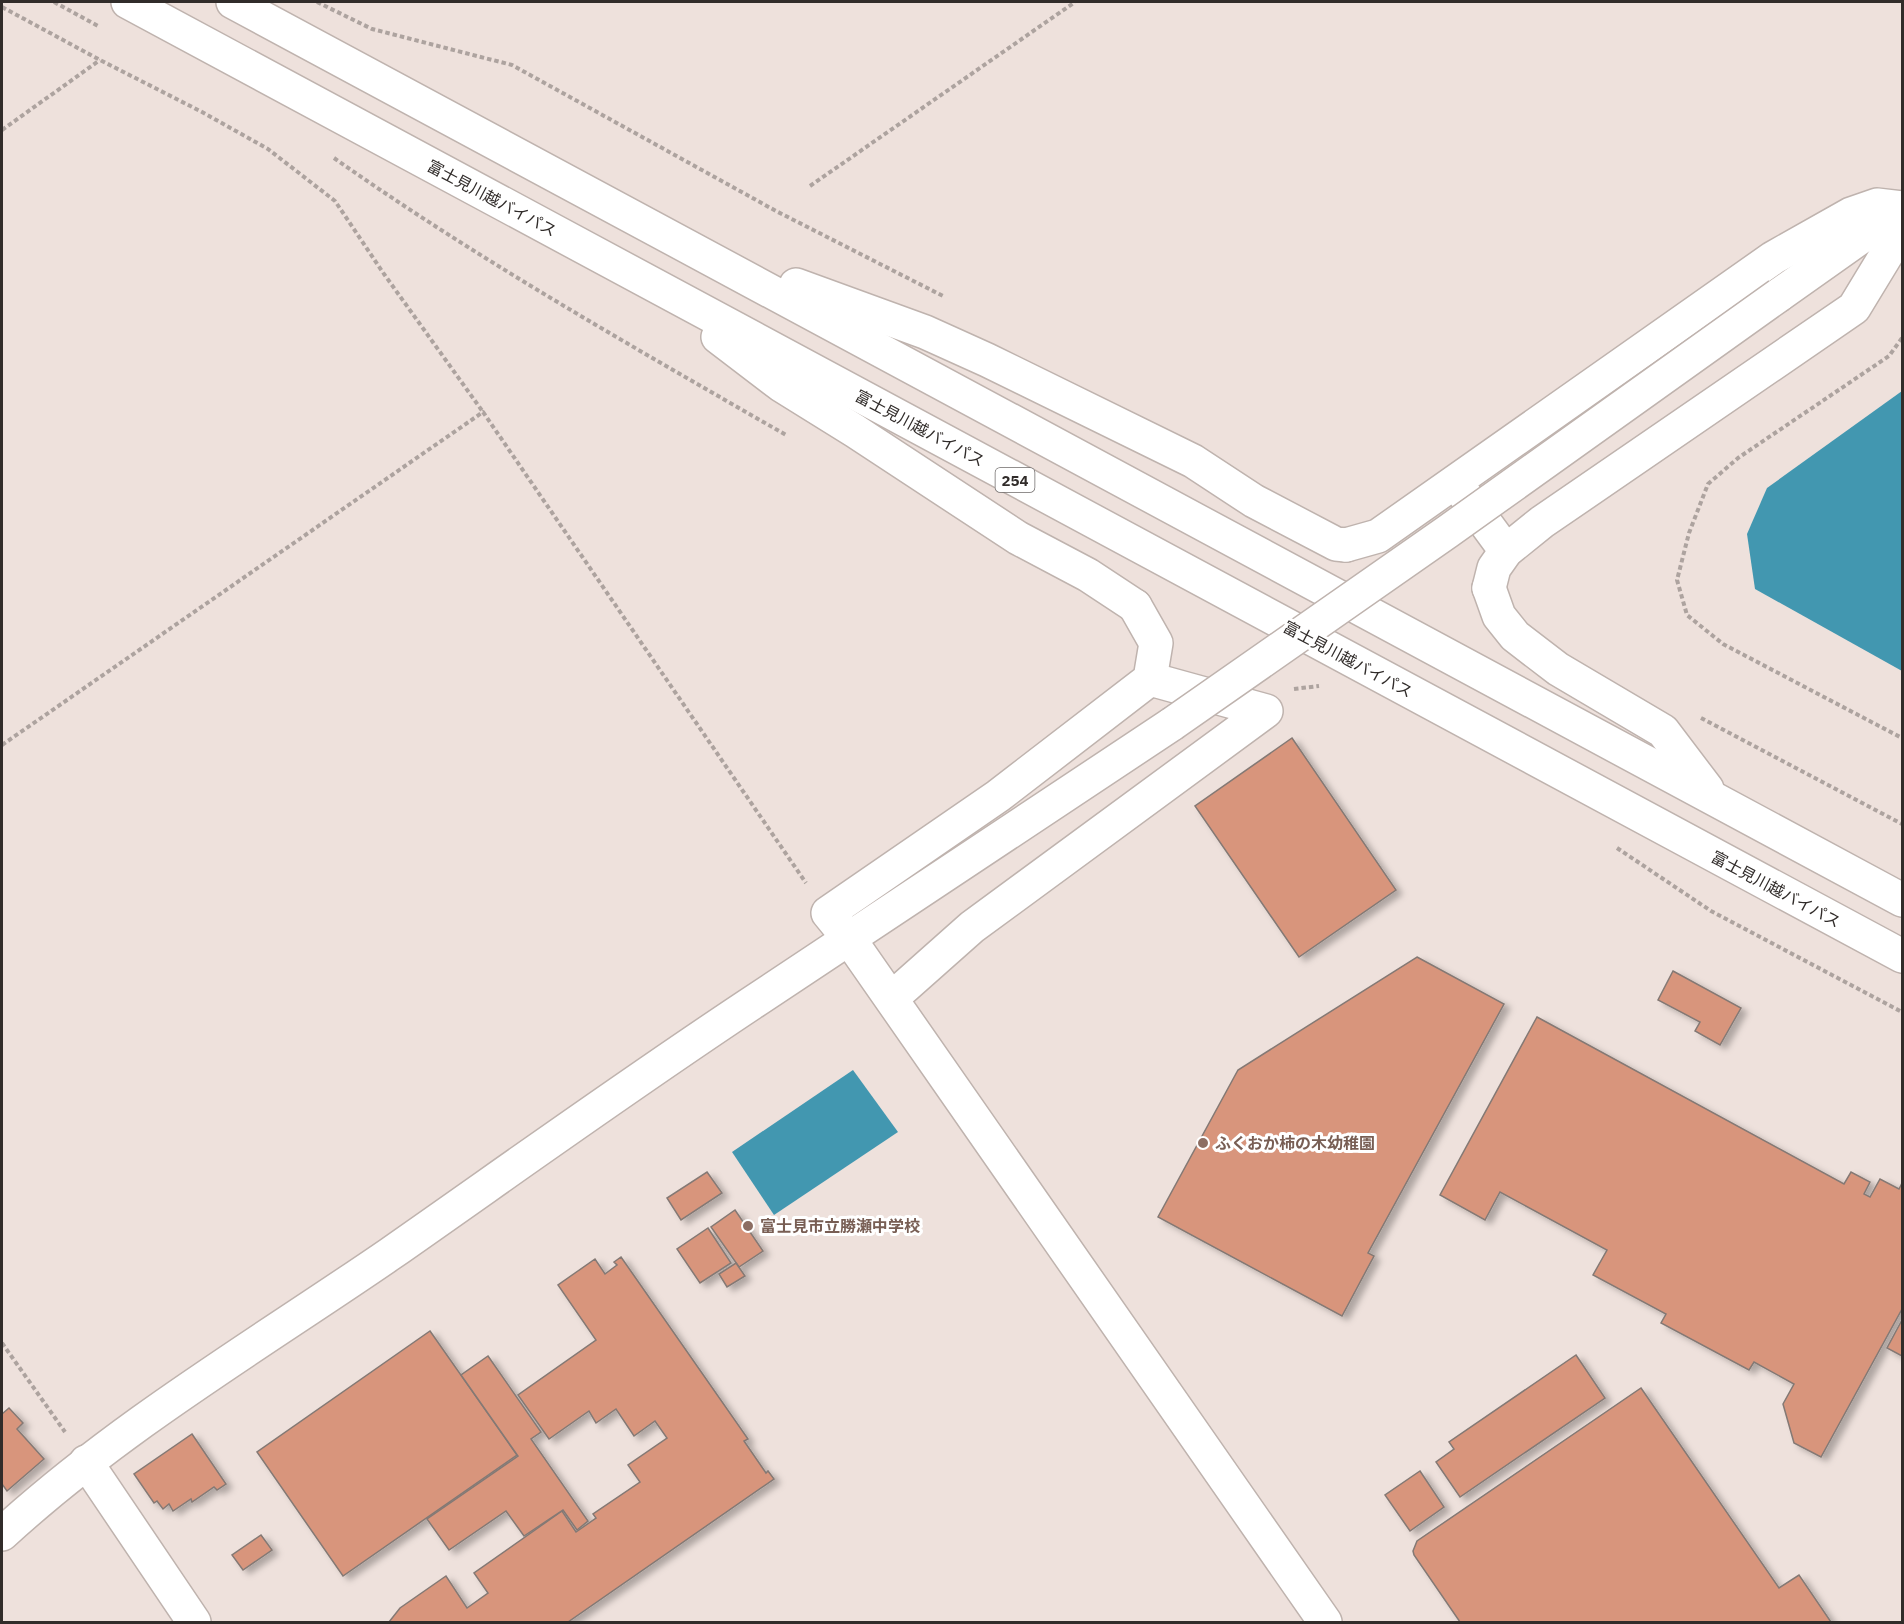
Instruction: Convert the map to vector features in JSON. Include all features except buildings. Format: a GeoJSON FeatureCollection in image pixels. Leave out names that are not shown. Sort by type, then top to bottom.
{"type":"FeatureCollection","features":[{"type":"Feature","properties":{"kind":"main road","name":"富士見川越バイパス"},"geometry":{"type":"LineString","coordinates":[[128,2],[1902,956]]}},
{"type":"Feature","properties":{"kind":"main road"},"geometry":{"type":"LineString","coordinates":[[233,2],[1902,900]]}},
{"type":"Feature","properties":{"kind":"main road"},"geometry":{"type":"LineString","coordinates":[[684,244],[925,332],[987,360],[1193,461],[1254,501],[1336,544],[1346,545],[1378,536],[1773,258],[1851,214],[1877,205],[1902,208]]}},
{"type":"Feature","properties":{"kind":"main road"},"geometry":{"type":"LineString","coordinates":[[1714,798],[1663,731],[1558,669],[1515,636],[1499,616],[1489,588],[1494,568],[1506,551],[1542,522],[1854,308],[1902,230],[1902,208]]}},
{"type":"Feature","properties":{"kind":"main road"},"geometry":{"type":"LineString","coordinates":[[2,1534],[34,1504],[86,1462],[189,1388],[354,1279],[759,998],[850,940],[1172,724],[1427,546],[1902,208]]}},
{"type":"Feature","properties":{"kind":"main road","name":"254"},"geometry":{"type":"LineString","coordinates":[[639,277],[781,385],[1018,538],[1088,575],[1135,606],[1156,643],[1150,679]]}},
{"type":"Feature","properties":{"kind":"main road"},"geometry":{"type":"LineString","coordinates":[[1456,483],[1506,551]]}},
{"type":"Feature","properties":{"kind":"main road"},"geometry":{"type":"LineString","coordinates":[[892,998],[972,927],[1266,711],[1150,679],[998,796],[828,913],[892,998],[1325,1623]]}},
{"type":"Feature","properties":{"kind":"main road"},"geometry":{"type":"LineString","coordinates":[[86,1462],[194,1623]]}},
{"type":"Feature","properties":{"kind":"path"},"geometry":{"type":"LineString","coordinates":[[810,186],[1075,2]]}},
{"type":"Feature","properties":{"kind":"path"},"geometry":{"type":"LineString","coordinates":[[2,7],[202,112],[267,149],[335,201],[828,913]]}},
{"type":"Feature","properties":{"kind":"path"},"geometry":{"type":"LineString","coordinates":[[2,130],[100,60]]}},
{"type":"Feature","properties":{"kind":"path"},"geometry":{"type":"LineString","coordinates":[[1902,338],[1889,356],[1738,458],[1708,484],[1689,533],[1677,580],[1687,615],[1723,644],[1902,738]]}},
{"type":"Feature","properties":{"kind":"path"},"geometry":{"type":"LineString","coordinates":[[2,745],[483,412]]}},
{"type":"Feature","properties":{"kind":"path"},"geometry":{"type":"LineString","coordinates":[[2,1343],[86,1462]]}},
{"type":"Feature","properties":{"kind":"water"},"geometry":{"type":"Polygon","coordinates":[[[1902,391],[1902,671],[1755,589],[1747,534],[1767,488],[1902,391]]]}},
{"type":"Feature","properties":{"kind":"water"},"geometry":{"type":"Polygon","coordinates":[[[853,1070],[898,1132],[774,1215],[732,1152],[853,1070]]]}},
{"type":"Feature","properties":{"kind":"place","name":"ふくおか柿の木幼稚園"},"geometry":{"type":"Point","coordinates":[1203,1143]}},
{"type":"Feature","properties":{"kind":"place","name":"富士見市立勝瀬中学校"},"geometry":{"type":"Point","coordinates":[748,1226]}}]}
